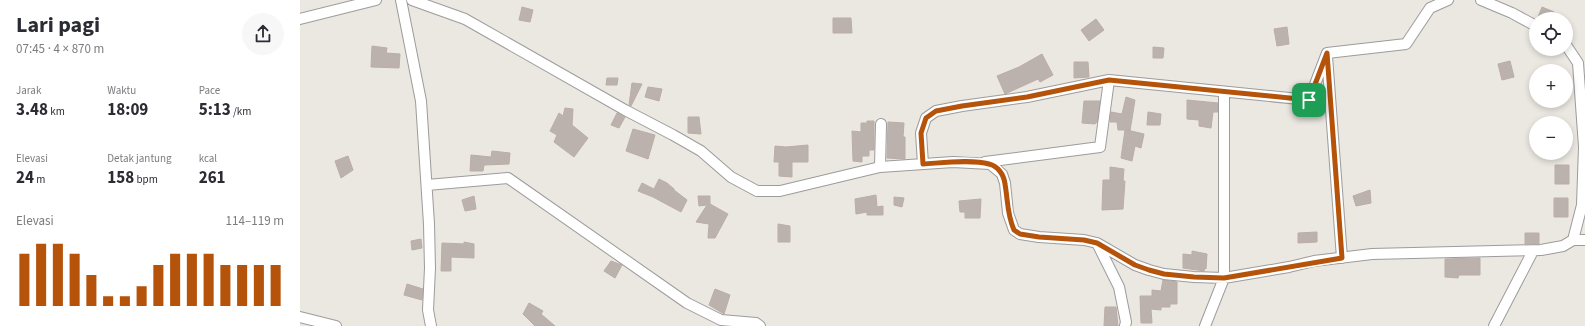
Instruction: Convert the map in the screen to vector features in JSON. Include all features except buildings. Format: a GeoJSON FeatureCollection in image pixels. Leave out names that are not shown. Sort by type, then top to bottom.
{"type":"FeatureCollection","features":[{"type":"Feature","properties":{"kind":"street"},"geometry":{"type":"LineString","coordinates":[[300,19],[376,0]]}},
{"type":"Feature","properties":{"kind":"street"},"geometry":{"type":"LineString","coordinates":[[401,0],[421,101],[427,185],[430,268],[428,310],[430,326]]}},
{"type":"Feature","properties":{"kind":"street"},"geometry":{"type":"LineString","coordinates":[[412,0],[464,19],[701,151],[731,176],[757,191],[780,191],[880,168],[923,164],[981,162],[1100,147],[1109,80]]}},
{"type":"Feature","properties":{"kind":"street"},"geometry":{"type":"LineString","coordinates":[[1327,53],[1406,44],[1430,8],[1448,0]]}},
{"type":"Feature","properties":{"kind":"street"},"geometry":{"type":"LineString","coordinates":[[1481,0],[1512,13],[1529,22]]}},
{"type":"Feature","properties":{"kind":"street"},"geometry":{"type":"LineString","coordinates":[[923,164],[921,133],[926,118],[936,111],[1027,97],[1109,80],[1309,100],[1327,53]]}},
{"type":"Feature","properties":{"kind":"street"},"geometry":{"type":"LineString","coordinates":[[1327,53],[1342,258]]}},
{"type":"Feature","properties":{"kind":"street"},"geometry":{"type":"LineString","coordinates":[[1573,56],[1578,63],[1585,146],[1582,205],[1573,240]]}},
{"type":"Feature","properties":{"kind":"street"},"geometry":{"type":"LineString","coordinates":[[1205,326],[1224,278],[1224,92]]}},
{"type":"Feature","properties":{"kind":"street"},"geometry":{"type":"LineString","coordinates":[[880,168],[881,124]]}},
{"type":"Feature","properties":{"kind":"street"},"geometry":{"type":"LineString","coordinates":[[981,162],[990,164],[1002,174],[1005,183],[1008,213],[1014,230],[1020,234],[1039,237],[1084,240],[1097,243],[1135,265],[1164,274],[1224,278],[1372,254],[1552,249],[1563,246],[1573,240],[1585,240]]}},
{"type":"Feature","properties":{"kind":"street"},"geometry":{"type":"LineString","coordinates":[[427,185],[508,178],[687,303],[721,320],[756,323],[760,326]]}},
{"type":"Feature","properties":{"kind":"street"},"geometry":{"type":"LineString","coordinates":[[1097,243],[1119,287],[1126,322],[1125,326]]}},
{"type":"Feature","properties":{"kind":"street"},"geometry":{"type":"LineString","coordinates":[[1494,326],[1533,250]]}},
{"type":"Feature","properties":{"kind":"street"},"geometry":{"type":"LineString","coordinates":[[300,317],[336,326]]}},
{"type":"Feature","properties":{"kind":"route"},"geometry":{"type":"LineString","coordinates":[[1327,53],[1342,258],[1314,261],[1261,272],[1224,278],[1164,274],[1135,265],[1097,243],[1084,240],[1039,237],[1020,234],[1014,230],[1010,221],[1005,183],[1002,174],[997,168],[990,164],[981,162],[923,164],[921,133],[926,118],[936,111],[1027,97],[1109,80],[1309,100],[1327,53]]}}]}
